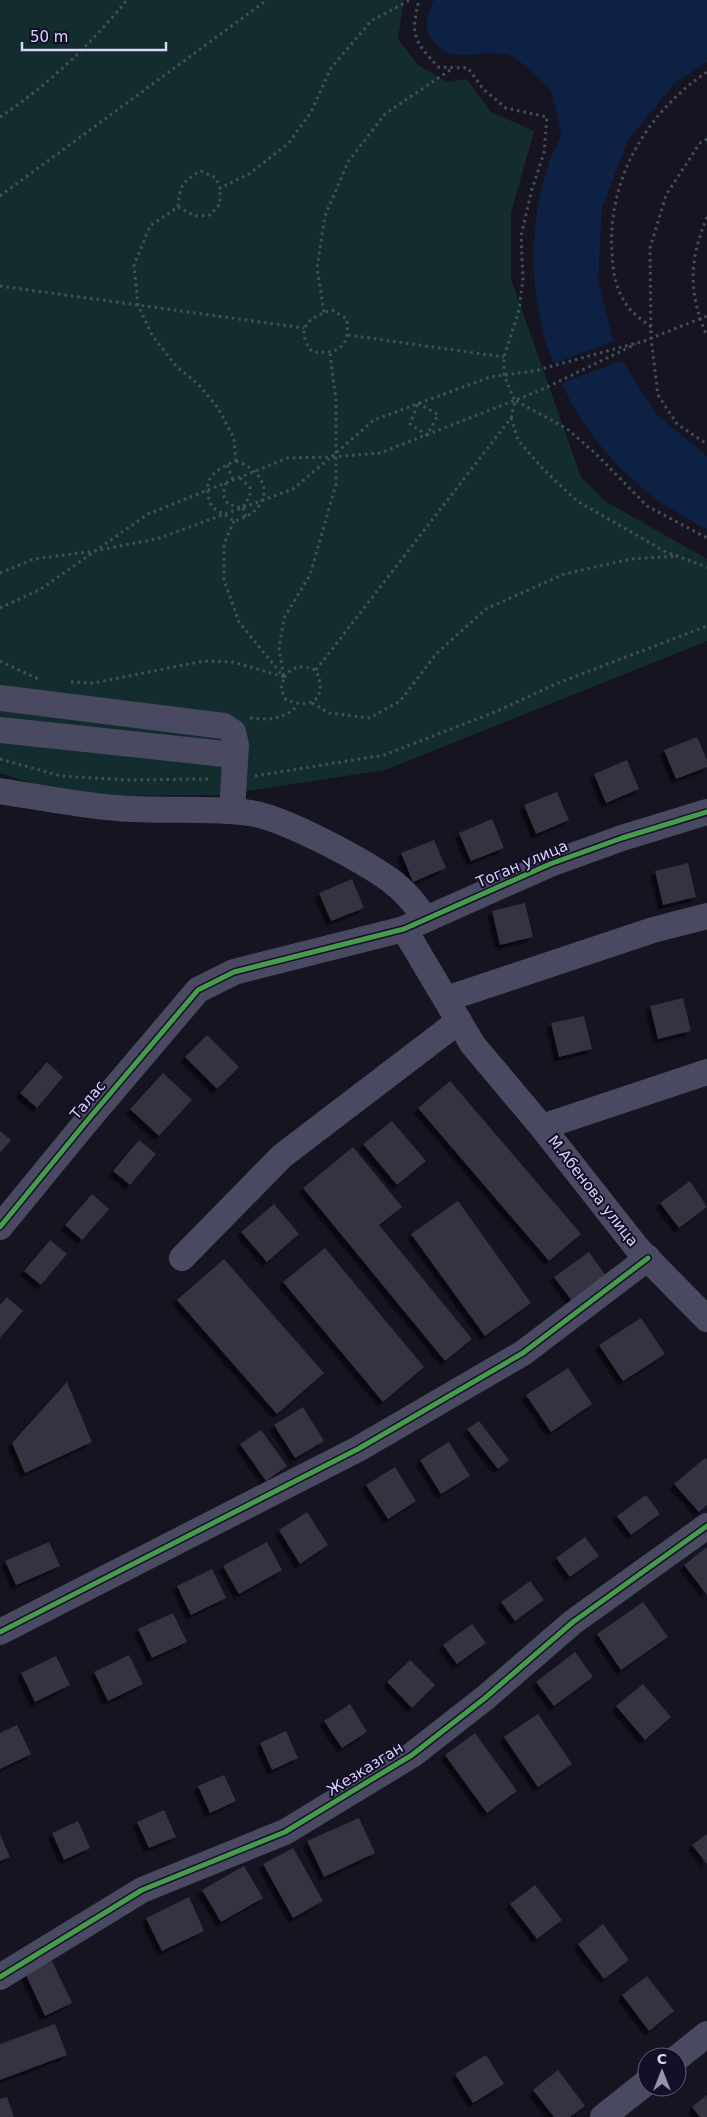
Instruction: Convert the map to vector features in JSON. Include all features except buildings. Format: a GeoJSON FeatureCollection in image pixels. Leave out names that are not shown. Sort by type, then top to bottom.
{"type":"FeatureCollection","features":[{"type":"Feature","properties":{"kind":"street"},"geometry":{"type":"LineString","coordinates":[[0,698],[224,726],[233,732],[236,745],[232,811]]}},
{"type":"Feature","properties":{"kind":"street"},"geometry":{"type":"LineString","coordinates":[[0,730],[234,767]]}},
{"type":"Feature","properties":{"kind":"street","name":"М.Абенова улица"},"geometry":{"type":"LineString","coordinates":[[0,792],[116,808],[253,813],[276,820],[347,856],[389,880],[410,897],[415,924],[453,1010],[473,1045],[648,1258],[707,1319]]}},
{"type":"Feature","properties":{"kind":"street","name":"Тоган улица"},"geometry":{"type":"LineString","coordinates":[[198,990],[234,972],[348,944],[415,924],[550,864],[622,838],[707,812]]}},
{"type":"Feature","properties":{"kind":"street"},"geometry":{"type":"LineString","coordinates":[[182,1258],[282,1156],[453,1010],[653,930],[707,916]]}},
{"type":"Feature","properties":{"kind":"street","name":"Талас"},"geometry":{"type":"LineString","coordinates":[[0,1227],[198,990]]}},
{"type":"Feature","properties":{"kind":"street","name":"М.Абенова улица"},"geometry":{"type":"LineString","coordinates":[[542,1127],[707,1072]]}},
{"type":"Feature","properties":{"kind":"street"},"geometry":{"type":"LineString","coordinates":[[0,1632],[375,1439],[523,1353],[648,1258]]}},
{"type":"Feature","properties":{"kind":"street","name":"Жезказган"},"geometry":{"type":"LineString","coordinates":[[0,1977],[142,1890],[285,1832],[412,1755],[485,1698],[573,1622],[707,1526]]}},
{"type":"Feature","properties":{"kind":"street"},"geometry":{"type":"LineString","coordinates":[[687,2050],[707,2034]]}},
{"type":"Feature","properties":{"kind":"street"},"geometry":{"type":"LineString","coordinates":[[603,2117],[637,2090]]}},
{"type":"Feature","properties":{"kind":"path"},"geometry":{"type":"LineString","coordinates":[[0,117],[23,102],[106,26],[127,0]]}},
{"type":"Feature","properties":{"kind":"path"},"geometry":{"type":"LineString","coordinates":[[0,196],[267,0]]}},
{"type":"Feature","properties":{"kind":"path"},"geometry":{"type":"LineString","coordinates":[[220,188],[249,174],[289,143],[311,112],[331,68],[371,21],[410,0]]}},
{"type":"Feature","properties":{"kind":"path"},"geometry":{"type":"LineString","coordinates":[[316,670],[511,418],[515,401],[504,375],[504,357],[520,310],[523,278],[521,236],[532,189],[544,153],[547,117],[506,108],[483,89],[468,68],[438,67],[414,35],[414,22],[419,0]]}},
{"type":"Feature","properties":{"kind":"path"},"geometry":{"type":"LineString","coordinates":[[324,312],[317,268],[325,216],[348,162],[385,114],[453,68]]}},
{"type":"Feature","properties":{"kind":"path"},"geometry":{"type":"LineString","coordinates":[[651,327],[626,305],[614,278],[610,231],[618,186],[642,136],[683,88],[707,72]]}},
{"type":"Feature","properties":{"kind":"path"},"geometry":{"type":"LineString","coordinates":[[707,139],[695,151],[666,195],[650,248],[651,338],[658,395],[677,424],[707,444]]}},
{"type":"Feature","properties":{"kind":"path"},"geometry":{"type":"LineString","coordinates":[[178,207],[195,216],[210,215],[220,204],[220,188],[216,178],[202,171],[188,178],[180,188],[178,207],[150,226],[134,265],[138,305],[152,335],[176,366],[199,385],[218,408],[234,438],[236,461]]}},
{"type":"Feature","properties":{"kind":"path"},"geometry":{"type":"LineString","coordinates":[[707,217],[699,236],[693,267],[693,296],[707,336]]}},
{"type":"Feature","properties":{"kind":"path"},"geometry":{"type":"LineString","coordinates":[[0,286],[304,328]]}},
{"type":"Feature","properties":{"kind":"path"},"geometry":{"type":"LineString","coordinates":[[332,310],[347,319],[348,335],[343,346],[330,353],[312,352],[304,341],[304,328],[314,315],[332,310]]}},
{"type":"Feature","properties":{"kind":"path"},"geometry":{"type":"LineString","coordinates":[[0,573],[34,560],[95,552],[160,538],[293,490],[374,420],[490,377],[534,371],[651,338],[707,316]]}},
{"type":"Feature","properties":{"kind":"path"},"geometry":{"type":"LineString","coordinates":[[348,335],[504,357]]}},
{"type":"Feature","properties":{"kind":"path"},"geometry":{"type":"LineString","coordinates":[[0,608],[41,590],[148,514],[288,458],[380,453],[515,401],[644,340]]}},
{"type":"Feature","properties":{"kind":"path"},"geometry":{"type":"LineString","coordinates":[[330,353],[336,401],[338,450],[336,484],[310,575],[284,618],[279,649],[284,677],[281,689],[286,700],[298,704],[312,703],[329,712],[370,718],[400,701],[437,653],[486,609],[564,574],[631,560],[677,556]]}},
{"type":"Feature","properties":{"kind":"path"},"geometry":{"type":"LineString","coordinates":[[515,401],[566,428],[595,453],[647,506],[707,538]]}},
{"type":"Feature","properties":{"kind":"path"},"geometry":{"type":"LineString","coordinates":[[418,404],[438,415],[426,435]]}},
{"type":"Feature","properties":{"kind":"path"},"geometry":{"type":"LineString","coordinates":[[418,404],[410,424],[426,435]]}},
{"type":"Feature","properties":{"kind":"path"},"geometry":{"type":"LineString","coordinates":[[511,418],[518,440],[544,470],[577,501],[666,552],[707,566]]}},
{"type":"Feature","properties":{"kind":"path"},"geometry":{"type":"LineString","coordinates":[[236,461],[248,465],[263,482],[263,500],[257,510],[246,518],[234,521],[212,507],[207,490],[210,478],[219,468],[227,464],[236,461]]}},
{"type":"Feature","properties":{"kind":"path"},"geometry":{"type":"LineString","coordinates":[[227,464],[232,480]]}},
{"type":"Feature","properties":{"kind":"path"},"geometry":{"type":"LineString","coordinates":[[240,477],[250,487],[250,496],[242,508]]}},
{"type":"Feature","properties":{"kind":"path"},"geometry":{"type":"LineString","coordinates":[[226,483],[223,495],[228,504],[242,508]]}},
{"type":"Feature","properties":{"kind":"path"},"geometry":{"type":"LineString","coordinates":[[242,508],[246,518]]}},
{"type":"Feature","properties":{"kind":"path"},"geometry":{"type":"LineString","coordinates":[[234,521],[224,544],[224,580],[239,622],[284,677]]}},
{"type":"Feature","properties":{"kind":"path"},"geometry":{"type":"LineString","coordinates":[[0,759],[61,776],[127,780],[234,767],[384,755],[707,626]]}},
{"type":"Feature","properties":{"kind":"path"},"geometry":{"type":"LineString","coordinates":[[0,661],[42,681]]}},
{"type":"Feature","properties":{"kind":"path"},"geometry":{"type":"LineString","coordinates":[[68,682],[93,684],[204,661],[233,662],[284,677]]}},
{"type":"Feature","properties":{"kind":"path"},"geometry":{"type":"LineString","coordinates":[[284,677],[292,668],[302,666],[316,670],[322,683],[320,695],[312,703]]}},
{"type":"Feature","properties":{"kind":"path"},"geometry":{"type":"LineString","coordinates":[[247,718],[270,720],[292,711],[298,704]]}},
{"type":"Feature","properties":{"kind":"green space"},"geometry":{"type":"Polygon","coordinates":[[[0,0],[404,0],[398,39],[418,65],[447,82],[467,79],[491,112],[534,131],[511,213],[511,279],[581,477],[605,501],[707,559],[707,641],[385,770],[221,795],[70,796],[0,773],[0,0]]]}},
{"type":"Feature","properties":{"kind":"water"},"geometry":{"type":"Polygon","coordinates":[[[434,0],[707,0],[707,62],[675,83],[628,140],[602,208],[598,282],[617,353],[657,415],[707,456],[707,529],[665,505],[629,476],[597,441],[572,403],[552,361],[540,316],[534,269],[539,199],[549,162],[561,134],[550,90],[538,77],[511,56],[500,53],[458,55],[440,48],[431,39],[427,29],[428,14],[434,0]]]}},
{"type":"Feature","properties":{"kind":"pier"},"geometry":{"type":"Polygon","coordinates":[[[616,340],[624,360],[559,384],[550,365],[616,340]]]}},
{"type":"Feature","properties":{"kind":"cycle path"},"geometry":{"type":"LineString","coordinates":[[0,1227],[198,990],[234,972],[404,929],[550,864],[622,838],[707,812]]}},
{"type":"Feature","properties":{"kind":"cycle path"},"geometry":{"type":"LineString","coordinates":[[0,1632],[358,1449],[523,1353],[648,1258]]}},
{"type":"Feature","properties":{"kind":"cycle path"},"geometry":{"type":"LineString","coordinates":[[0,1977],[142,1890],[285,1832],[412,1755],[485,1698],[573,1622],[707,1526]]}}]}
